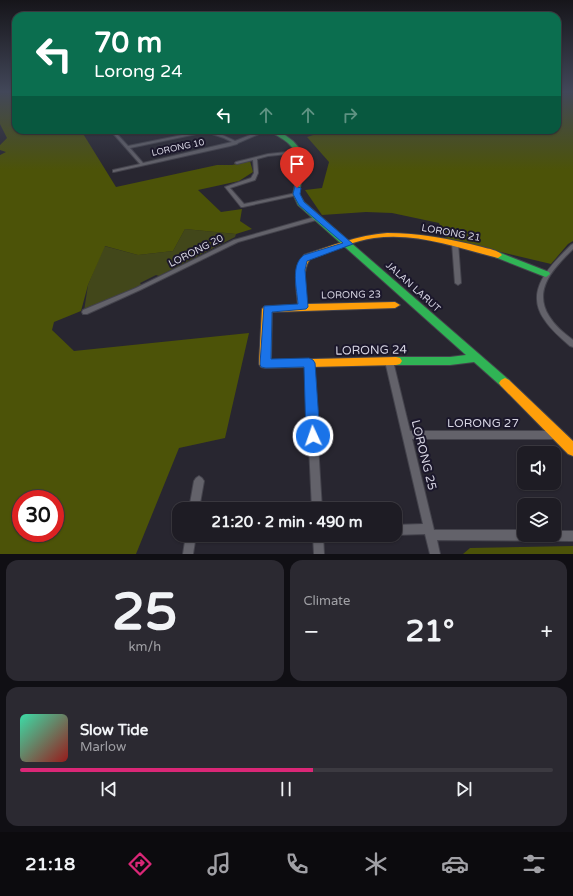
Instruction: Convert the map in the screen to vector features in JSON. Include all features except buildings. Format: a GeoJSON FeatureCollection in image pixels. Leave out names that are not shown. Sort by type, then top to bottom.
{"type":"FeatureCollection","features":[{"type":"Feature","properties":{"kind":"street"},"geometry":{"type":"LineString","coordinates":[[117,134],[142,164]]}},
{"type":"Feature","properties":{"kind":"street"},"geometry":{"type":"LineString","coordinates":[[128,147],[190,134]]}},
{"type":"Feature","properties":{"kind":"street"},"geometry":{"type":"LineString","coordinates":[[214,134],[225,137],[236,143]]}},
{"type":"Feature","properties":{"kind":"street","name":"LORONG 10"},"geometry":{"type":"LineString","coordinates":[[114,171],[236,143],[257,134]]}},
{"type":"Feature","properties":{"kind":"street"},"geometry":{"type":"LineString","coordinates":[[255,158],[257,168],[253,179],[227,187],[243,206],[296,194],[303,165],[288,138],[280,134]]}},
{"type":"Feature","properties":{"kind":"street"},"geometry":{"type":"LineString","coordinates":[[237,163],[255,158],[297,152]]}},
{"type":"Feature","properties":{"kind":"street","name":"JALAN LARUT"},"geometry":{"type":"LineString","coordinates":[[296,194],[301,203],[519,395],[573,450]]}},
{"type":"Feature","properties":{"kind":"street","name":"LORONG 20"},"geometry":{"type":"LineString","coordinates":[[86,312],[138,289],[236,241],[318,218]]}},
{"type":"Feature","properties":{"kind":"street","name":"LORONG 21"},"geometry":{"type":"LineString","coordinates":[[303,307],[300,270],[303,260],[307,257],[383,234],[455,243],[484,250],[546,274]]}},
{"type":"Feature","properties":{"kind":"street"},"geometry":{"type":"LineString","coordinates":[[455,243],[458,283]]}},
{"type":"Feature","properties":{"kind":"street"},"geometry":{"type":"LineString","coordinates":[[573,246],[546,274],[539,291],[541,308],[546,318],[554,330],[573,344]]}},
{"type":"Feature","properties":{"kind":"street","name":"LORONG 23"},"geometry":{"type":"LineString","coordinates":[[266,364],[267,309],[395,305]]}},
{"type":"Feature","properties":{"kind":"street","name":"LORONG 24"},"geometry":{"type":"LineString","coordinates":[[266,364],[450,361],[476,358]]}},
{"type":"Feature","properties":{"kind":"street","name":"LORONG 25"},"geometry":{"type":"LineString","coordinates":[[389,361],[435,554]]}},
{"type":"Feature","properties":{"kind":"street"},"geometry":{"type":"LineString","coordinates":[[309,363],[317,502]]}},
{"type":"Feature","properties":{"kind":"street","name":"LORONG 27"},"geometry":{"type":"LineString","coordinates":[[407,435],[559,435]]}},
{"type":"Feature","properties":{"kind":"street"},"geometry":{"type":"LineString","coordinates":[[195,502],[199,480]]}},
{"type":"Feature","properties":{"kind":"street"},"geometry":{"type":"LineString","coordinates":[[402,530],[573,536]]}},
{"type":"Feature","properties":{"kind":"street"},"geometry":{"type":"LineString","coordinates":[[188,554],[190,542]]}},
{"type":"Feature","properties":{"kind":"street"},"geometry":{"type":"LineString","coordinates":[[318,542],[319,554]]}},
{"type":"Feature","properties":{"kind":"green space"},"geometry":{"type":"Polygon","coordinates":[[[0,118],[12,118],[12,134],[83,134],[116,187],[217,165],[232,165],[250,161],[253,172],[239,181],[198,190],[221,212],[242,209],[240,221],[252,229],[236,234],[185,229],[173,251],[138,255],[105,246],[88,285],[81,311],[54,322],[52,330],[74,351],[249,333],[225,438],[179,448],[136,554],[0,554],[0,155],[6,152],[0,150],[0,145],[7,138],[0,124],[0,118]]]}},
{"type":"Feature","properties":{"kind":"green space"},"geometry":{"type":"Polygon","coordinates":[[[561,118],[573,118],[573,241],[568,244],[551,264],[446,239],[439,223],[392,213],[366,212],[322,215],[305,190],[322,188],[329,162],[307,137],[316,134],[561,134],[561,118]]]}},
{"type":"Feature","properties":{"kind":"green space"},"geometry":{"type":"Polygon","coordinates":[[[185,229],[236,234],[235,237],[159,276],[156,275],[140,283],[142,286],[84,311],[88,285],[104,246],[138,255],[173,251],[185,229]]]}},
{"type":"Feature","properties":{"kind":"green space"},"geometry":{"type":"Polygon","coordinates":[[[573,546],[573,554],[463,554],[470,548],[573,546]]]}},
{"type":"Feature","properties":{"kind":"traffic: fast"},"geometry":{"type":"LineString","coordinates":[[279,134],[297,149],[300,156],[301,164],[296,194],[301,203],[505,383]]}},
{"type":"Feature","properties":{"kind":"traffic: fast"},"geometry":{"type":"LineString","coordinates":[[498,255],[546,274]]}},
{"type":"Feature","properties":{"kind":"traffic: fast"},"geometry":{"type":"LineString","coordinates":[[396,361],[450,361],[476,358]]}},
{"type":"Feature","properties":{"kind":"traffic: slow"},"geometry":{"type":"LineString","coordinates":[[303,307],[300,274],[303,262],[307,257],[357,240],[374,236],[402,235],[454,243],[498,255]]}},
{"type":"Feature","properties":{"kind":"traffic: slow"},"geometry":{"type":"LineString","coordinates":[[395,305],[267,309],[265,364],[396,361]]}},
{"type":"Feature","properties":{"kind":"traffic: slow"},"geometry":{"type":"LineString","coordinates":[[505,383],[573,450]]}},
{"type":"Feature","properties":{"kind":"route"},"geometry":{"type":"LineString","coordinates":[[297,188],[296,194],[301,203],[348,244],[307,257],[303,260],[300,270],[303,307],[267,309],[266,364],[309,363],[313,436]]}}]}
